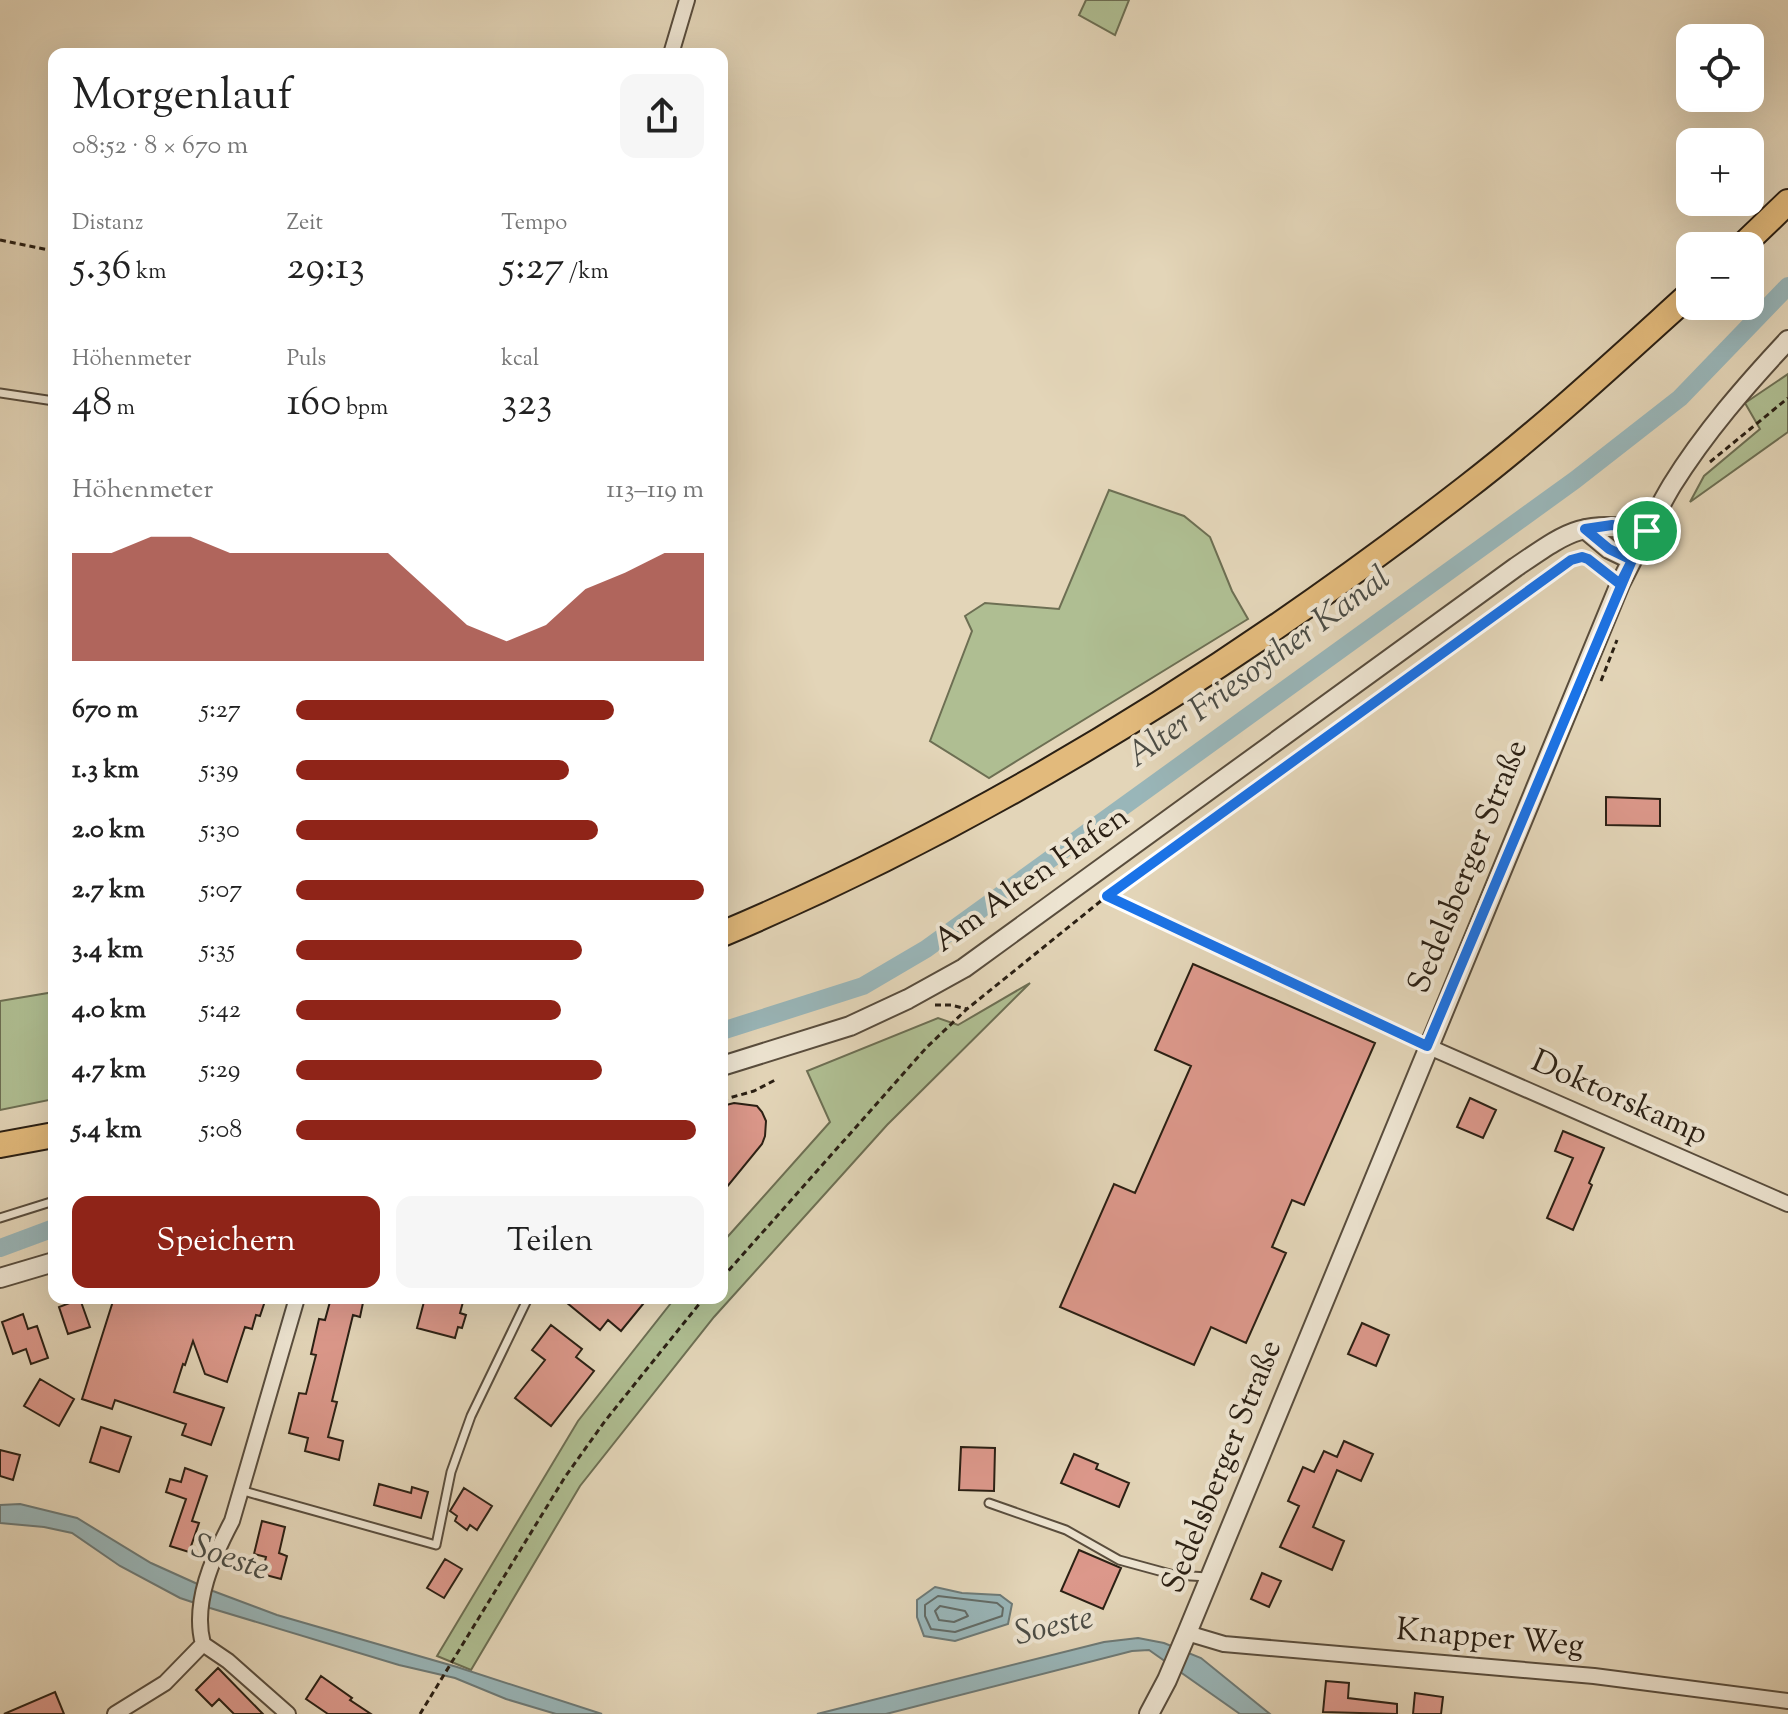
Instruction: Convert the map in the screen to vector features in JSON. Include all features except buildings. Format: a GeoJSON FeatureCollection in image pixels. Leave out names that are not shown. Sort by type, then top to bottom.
{"type":"FeatureCollection","features":[{"type":"Feature","properties":{"kind":"highway"},"geometry":{"type":"LineString","coordinates":[[1757,232],[1788,202]]}},
{"type":"Feature","properties":{"kind":"highway"},"geometry":{"type":"LineString","coordinates":[[728,931],[794,903],[962,821],[1055,768],[1290,619],[1469,486],[1676,307]]}},
{"type":"Feature","properties":{"kind":"highway"},"geometry":{"type":"LineString","coordinates":[[0,1145],[48,1136]]}},
{"type":"Feature","properties":{"kind":"street"},"geometry":{"type":"LineString","coordinates":[[673,48],[687,0]]}},
{"type":"Feature","properties":{"kind":"street","name":"Sedelsberger Straße"},"geometry":{"type":"LineString","coordinates":[[1149,1714],[1185,1638],[1620,584],[1672,486],[1703,440],[1728,406],[1788,340]]}},
{"type":"Feature","properties":{"kind":"street","name":"Am Alten Hafen"},"geometry":{"type":"LineString","coordinates":[[728,1064],[850,1026],[964,968],[1563,535],[1612,525],[1647,531]]}},
{"type":"Feature","properties":{"kind":"street"},"geometry":{"type":"LineString","coordinates":[[1585,529],[1609,549],[1632,560]]}},
{"type":"Feature","properties":{"kind":"street","name":"Doktorskamp"},"geometry":{"type":"LineString","coordinates":[[1427,1046],[1788,1204]]}},
{"type":"Feature","properties":{"kind":"street"},"geometry":{"type":"LineString","coordinates":[[0,1278],[48,1264]]}},
{"type":"Feature","properties":{"kind":"street"},"geometry":{"type":"LineString","coordinates":[[288,1714],[228,1661],[203,1644],[199,1629],[200,1610],[214,1555],[232,1521],[295,1304]]}},
{"type":"Feature","properties":{"kind":"street","name":"Knapper Weg"},"geometry":{"type":"LineString","coordinates":[[1185,1638],[1594,1676],[1788,1701]]}},
{"type":"Feature","properties":{"kind":"street"},"geometry":{"type":"LineString","coordinates":[[115,1714],[165,1683],[203,1644]]}},
{"type":"Feature","properties":{"kind":"lane"},"geometry":{"type":"LineString","coordinates":[[0,393],[48,400]]}},
{"type":"Feature","properties":{"kind":"lane"},"geometry":{"type":"LineString","coordinates":[[1184,930],[1427,1046]]}},
{"type":"Feature","properties":{"kind":"lane"},"geometry":{"type":"LineString","coordinates":[[0,1218],[48,1203]]}},
{"type":"Feature","properties":{"kind":"lane"},"geometry":{"type":"LineString","coordinates":[[240,1490],[436,1545],[451,1472],[471,1416],[525,1304]]}},
{"type":"Feature","properties":{"kind":"lane"},"geometry":{"type":"LineString","coordinates":[[989,1503],[1066,1530],[1119,1560],[1174,1575],[1210,1577]]}},
{"type":"Feature","properties":{"kind":"path"},"geometry":{"type":"LineString","coordinates":[[0,240],[48,250]]}},
{"type":"Feature","properties":{"kind":"path"},"geometry":{"type":"LineString","coordinates":[[1707,464],[1788,398]]}},
{"type":"Feature","properties":{"kind":"path"},"geometry":{"type":"LineString","coordinates":[[728,1271],[927,1047],[967,1009],[1107,896],[1571,560],[1588,559],[1620,584]]}},
{"type":"Feature","properties":{"kind":"path"},"geometry":{"type":"LineString","coordinates":[[1107,896],[1184,930]]}},
{"type":"Feature","properties":{"kind":"path"},"geometry":{"type":"LineString","coordinates":[[728,1098],[754,1091],[777,1079]]}},
{"type":"Feature","properties":{"kind":"path"},"geometry":{"type":"LineString","coordinates":[[420,1714],[565,1477],[605,1421],[699,1304]]}},
{"type":"Feature","properties":{"kind":"green space"},"geometry":{"type":"Polygon","coordinates":[[[1086,0],[1129,0],[1115,35],[1079,15],[1086,0]]]}},
{"type":"Feature","properties":{"kind":"green space"},"geometry":{"type":"Polygon","coordinates":[[[1788,374],[1788,432],[1690,502],[1704,476],[1760,429],[1745,403],[1788,374]]]}},
{"type":"Feature","properties":{"kind":"green space"},"geometry":{"type":"Polygon","coordinates":[[[1109,490],[1184,516],[1210,537],[1232,591],[1248,619],[989,778],[930,741],[972,631],[965,616],[985,603],[1059,609],[1109,490]]]}},
{"type":"Feature","properties":{"kind":"green space"},"geometry":{"type":"Polygon","coordinates":[[[1030,983],[887,1125],[728,1301],[728,1236],[830,1122],[807,1071],[938,1018],[958,1025],[1030,983]]]}},
{"type":"Feature","properties":{"kind":"green space"},"geometry":{"type":"Polygon","coordinates":[[[48,993],[48,1100],[0,1110],[0,1001],[48,993]]]}},
{"type":"Feature","properties":{"kind":"green space"},"geometry":{"type":"Polygon","coordinates":[[[670,1304],[726,1304],[580,1486],[471,1670],[437,1656],[578,1421],[670,1304]]]}},
{"type":"Feature","properties":{"kind":"water"},"geometry":{"type":"Polygon","coordinates":[[[20,1504],[77,1518],[151,1563],[277,1615],[457,1667],[602,1714],[556,1714],[506,1699],[455,1678],[399,1665],[180,1598],[120,1566],[72,1533],[0,1523],[0,1505],[20,1504]]]}},
{"type":"Feature","properties":{"kind":"water"},"geometry":{"type":"Polygon","coordinates":[[[935,1587],[962,1593],[1000,1595],[1012,1604],[1008,1624],[955,1641],[924,1636],[917,1617],[917,1600],[935,1587]]]}},
{"type":"Feature","properties":{"kind":"water"},"geometry":{"type":"Polygon","coordinates":[[[1138,1638],[1164,1643],[1201,1658],[1270,1714],[1240,1714],[1149,1650],[1132,1651],[886,1714],[817,1714],[1104,1642],[1138,1638]]]}},
{"type":"Feature","properties":{"kind":"waterway","name":"Alter Friesoyther Kanal"},"geometry":{"type":"LineString","coordinates":[[728,1029],[863,986],[926,949],[1575,480],[1680,398],[1788,286]]}},
{"type":"Feature","properties":{"kind":"waterway","name":"Alter Friesoyther Kanal"},"geometry":{"type":"LineString","coordinates":[[0,1248],[48,1230]]}},
{"type":"Feature","properties":{"kind":"route"},"geometry":{"type":"LineString","coordinates":[[1647,531],[1612,525],[1585,529],[1609,549],[1632,560],[1620,584],[1427,1046],[1107,896],[1571,560],[1588,559],[1620,584],[1647,531]]}},
{"type":"Feature","properties":{"kind":"water label","name":"Soeste"},"geometry":{"type":"Point","coordinates":[230,1559]}},
{"type":"Feature","properties":{"kind":"water label","name":"Soeste"},"geometry":{"type":"Point","coordinates":[1054,1627]}}]}
